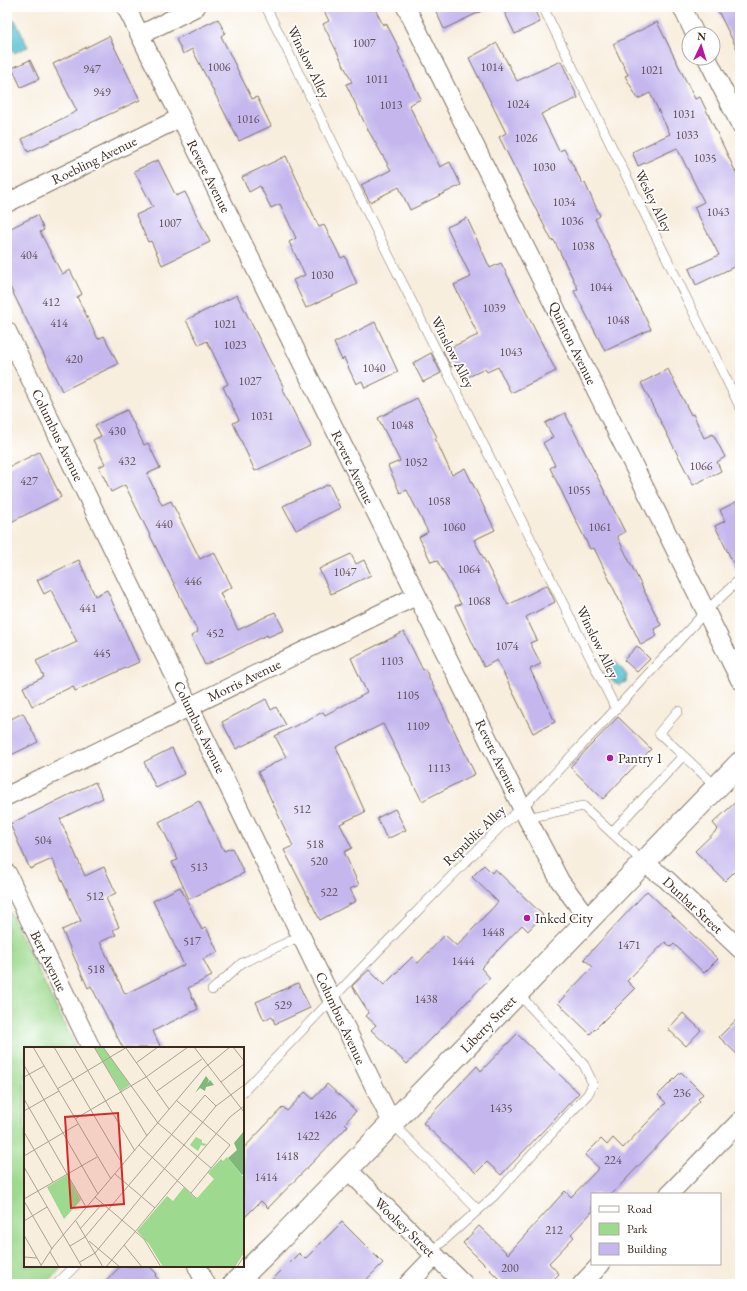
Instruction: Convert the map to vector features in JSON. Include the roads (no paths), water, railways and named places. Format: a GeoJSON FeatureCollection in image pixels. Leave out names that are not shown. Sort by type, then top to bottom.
{"type":"FeatureCollection","features":[{"type":"Feature","properties":{"kind":"street","name":"Revere Avenue"},"geometry":{"type":"LineString","coordinates":[[126,7],[416,596],[463,686],[524,813],[560,881],[589,920]]}},
{"type":"Feature","properties":{"kind":"street"},"geometry":{"type":"LineString","coordinates":[[140,35],[196,7]]}},
{"type":"Feature","properties":{"kind":"street","name":"Quinton Avenue"},"geometry":{"type":"LineString","coordinates":[[406,7],[707,610],[740,680]]}},
{"type":"Feature","properties":{"kind":"street"},"geometry":{"type":"LineString","coordinates":[[682,7],[691,26]]}},
{"type":"Feature","properties":{"kind":"street"},"geometry":{"type":"LineString","coordinates":[[711,66],[740,124]]}},
{"type":"Feature","properties":{"kind":"street","name":"Roebling Avenue"},"geometry":{"type":"LineString","coordinates":[[7,203],[180,118]]}},
{"type":"Feature","properties":{"kind":"street","name":"Columbus Avenue"},"geometry":{"type":"LineString","coordinates":[[7,331],[392,1123]]}},
{"type":"Feature","properties":{"kind":"street","name":"Morris Avenue"},"geometry":{"type":"LineString","coordinates":[[7,796],[416,596]]}},
{"type":"Feature","properties":{"kind":"street","name":"Liberty Street"},"geometry":{"type":"LineString","coordinates":[[234,1284],[347,1170],[740,763]]}},
{"type":"Feature","properties":{"kind":"street","name":"Dunbar Street"},"geometry":{"type":"LineString","coordinates":[[644,863],[666,879],[740,949]]}},
{"type":"Feature","properties":{"kind":"street","name":"Bert Avenue"},"geometry":{"type":"LineString","coordinates":[[7,873],[91,1047]]}},
{"type":"Feature","properties":{"kind":"street"},"geometry":{"type":"LineString","coordinates":[[670,1193],[740,1120]]}},
{"type":"Feature","properties":{"kind":"street","name":"Woolsey Street"},"geometry":{"type":"LineString","coordinates":[[347,1170],[464,1284]]}},
{"type":"Feature","properties":{"kind":"street"},"geometry":{"type":"LineString","coordinates":[[408,1284],[433,1254]]}},
{"type":"Feature","properties":{"kind":"street"},"geometry":{"type":"LineString","coordinates":[[582,1284],[600,1265]]}},
{"type":"Feature","properties":{"kind":"street"},"geometry":{"type":"LineString","coordinates":[[198,1267],[206,1284]]}},
{"type":"Feature","properties":{"kind":"lane","name":"Winslow Alley"},"geometry":{"type":"LineString","coordinates":[[266,7],[616,709]]}},
{"type":"Feature","properties":{"kind":"lane","name":"Wesley Alley"},"geometry":{"type":"LineString","coordinates":[[543,7],[740,407]]}},
{"type":"Feature","properties":{"kind":"lane","name":"Republic Alley"},"geometry":{"type":"LineString","coordinates":[[244,1091],[380,949],[501,826],[524,813],[616,709],[707,610],[740,579]]}},
{"type":"Feature","properties":{"kind":"lane"},"geometry":{"type":"LineString","coordinates":[[678,711],[659,732],[717,787]]}},
{"type":"Feature","properties":{"kind":"lane"},"geometry":{"type":"LineString","coordinates":[[612,832],[683,756]]}},
{"type":"Feature","properties":{"kind":"lane"},"geometry":{"type":"LineString","coordinates":[[524,813],[583,806],[644,863]]}},
{"type":"Feature","properties":{"kind":"lane"},"geometry":{"type":"LineString","coordinates":[[212,990],[242,963],[301,936]]}},
{"type":"Feature","properties":{"kind":"lane"},"geometry":{"type":"LineString","coordinates":[[433,1254],[494,1196],[588,1094],[593,1084],[584,1065],[518,993]]}},
{"type":"Feature","properties":{"kind":"lane"},"geometry":{"type":"LineString","coordinates":[[392,1123],[478,1210]]}},
{"type":"Feature","properties":{"kind":"lane"},"geometry":{"type":"LineString","coordinates":[[57,1284],[74,1267]]}},
{"type":"Feature","properties":{"kind":"water"},"geometry":{"type":"Polygon","coordinates":[[[15,20],[28,47],[14,53],[7,38],[7,24],[15,20]]]}},
{"type":"Feature","properties":{"kind":"water"},"geometry":{"type":"Polygon","coordinates":[[[608,660],[615,660],[627,675],[626,682],[619,685],[609,677],[605,666],[608,660]]]}},
{"type":"Feature","properties":{"kind":"place","name":"Pantry 1"},"geometry":{"type":"Point","coordinates":[610,758]}},
{"type":"Feature","properties":{"kind":"place","name":"Inked City"},"geometry":{"type":"Point","coordinates":[527,918]}}]}
